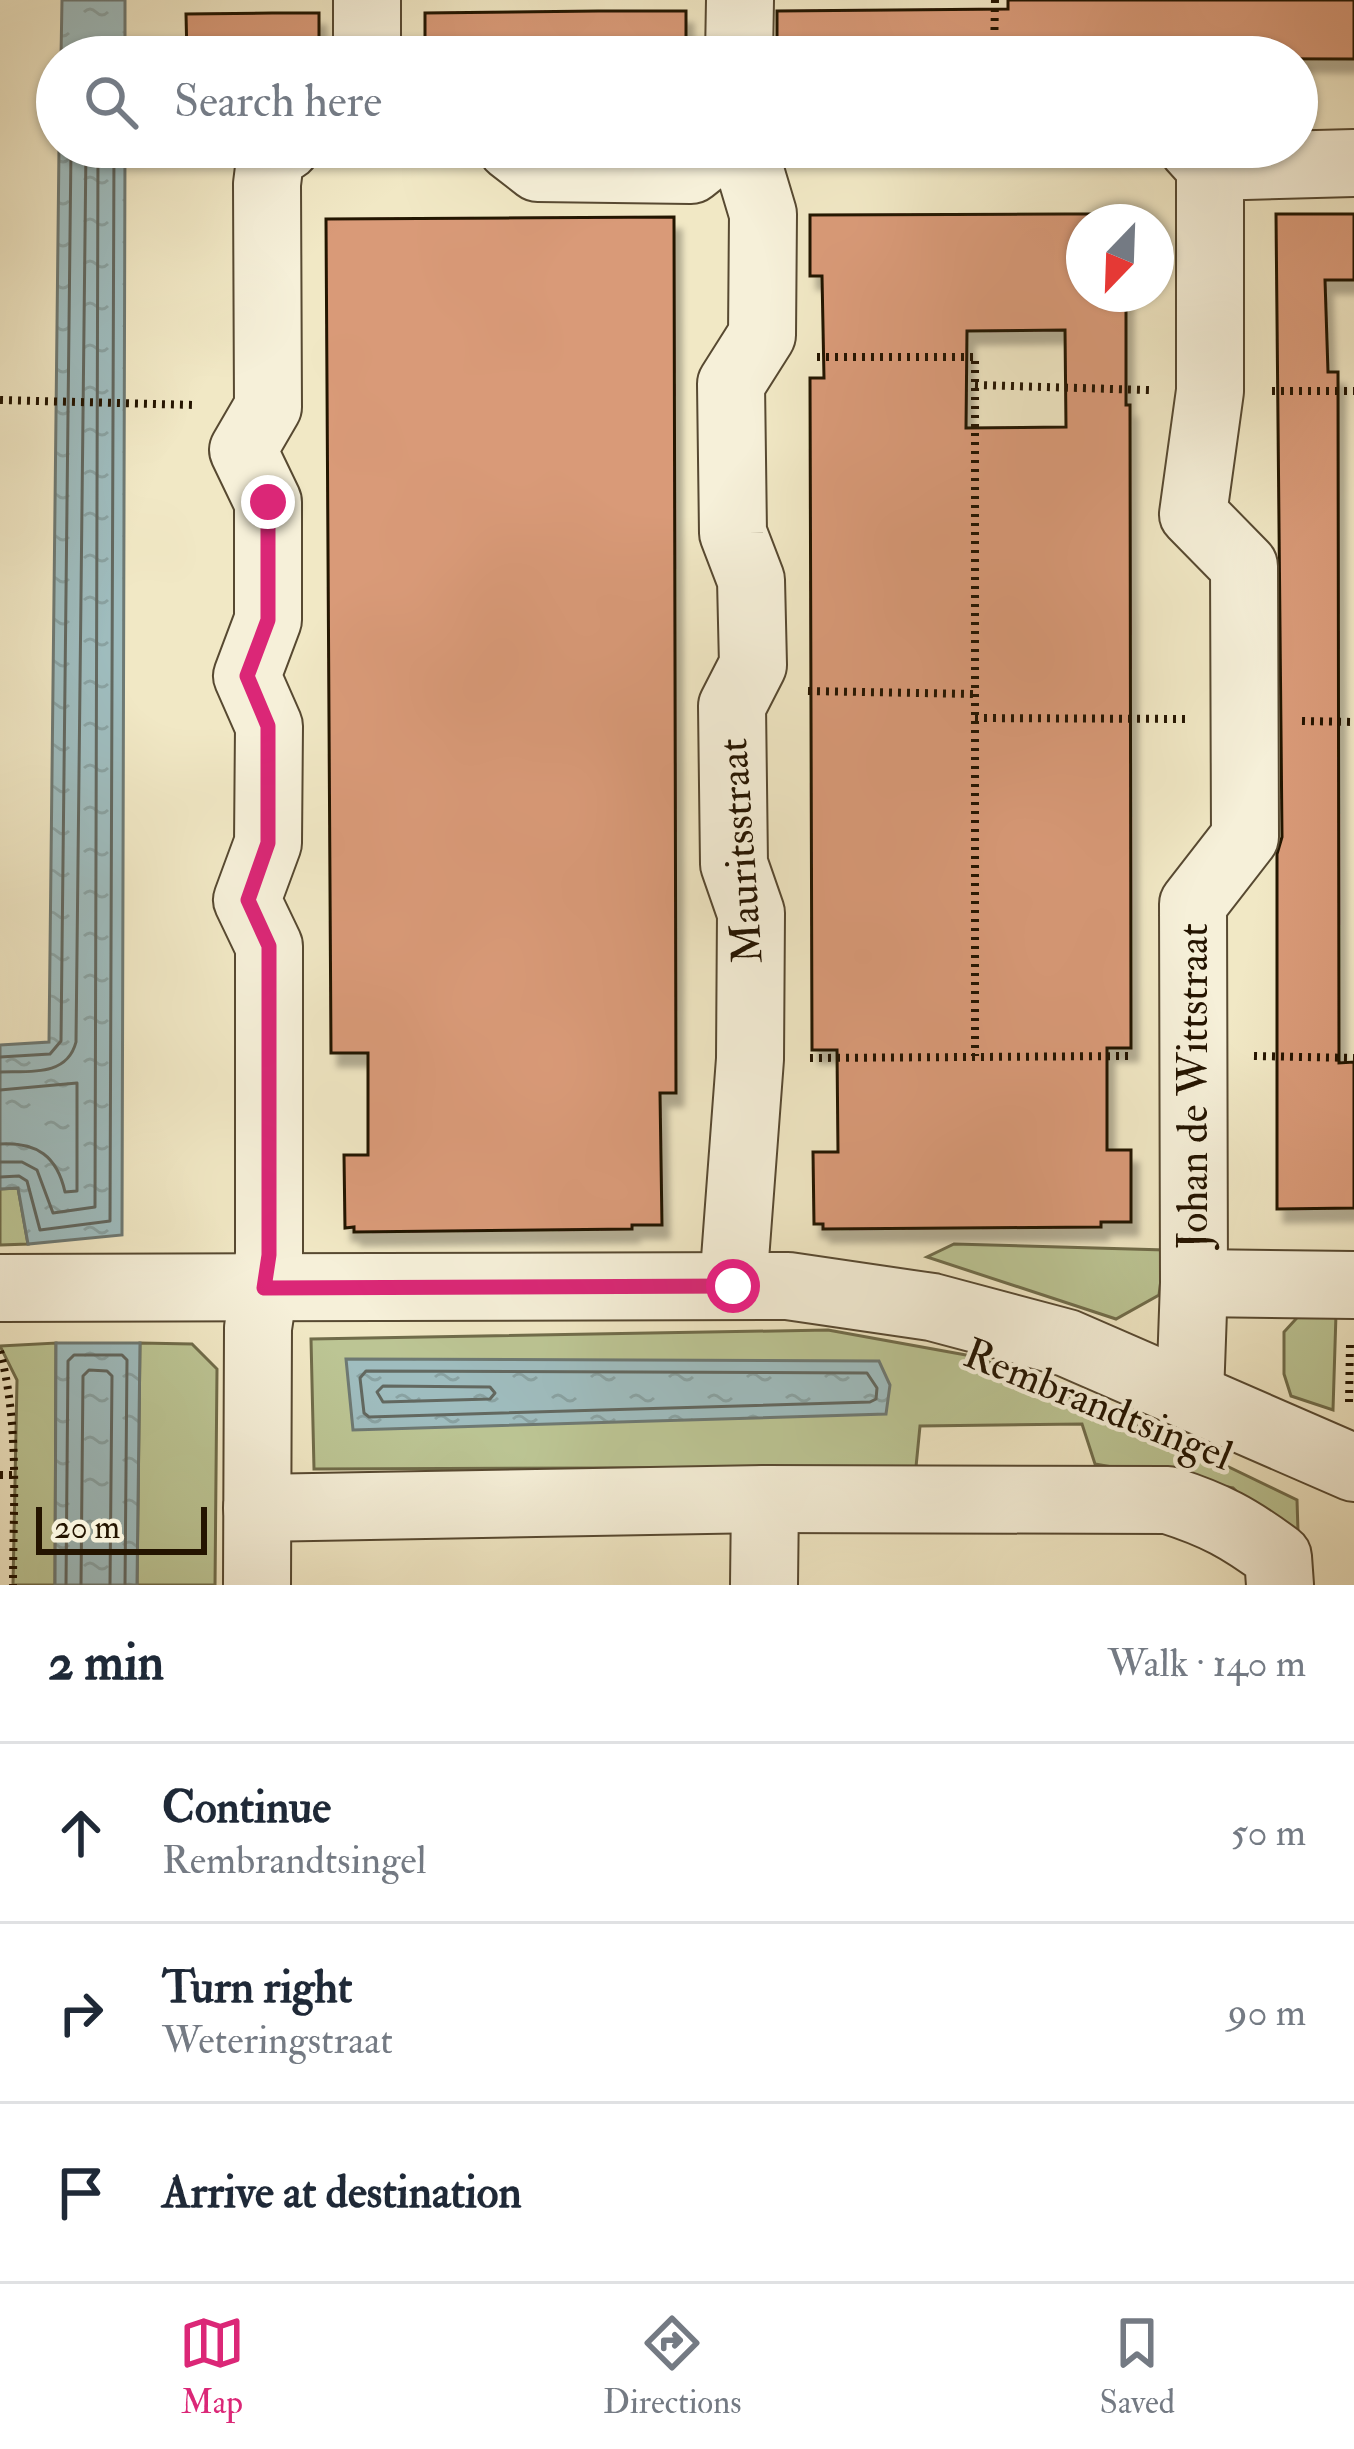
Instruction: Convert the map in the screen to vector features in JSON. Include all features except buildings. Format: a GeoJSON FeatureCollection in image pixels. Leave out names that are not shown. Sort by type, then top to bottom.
{"type":"FeatureCollection","features":[{"type":"Feature","properties":{"kind":"street"},"geometry":{"type":"LineString","coordinates":[[367,0],[367,36]]}},
{"type":"Feature","properties":{"kind":"street"},"geometry":{"type":"LineString","coordinates":[[740,0],[740,36]]}},
{"type":"Feature","properties":{"kind":"street"},"geometry":{"type":"LineString","coordinates":[[1318,162],[1354,163]]}},
{"type":"Feature","properties":{"kind":"street"},"geometry":{"type":"LineString","coordinates":[[256,1585],[258,1328],[269,1255],[269,946],[248,900],[268,843],[268,726],[247,676],[268,620],[268,502],[242,450],[268,407],[267,184],[273,168]]}},
{"type":"Feature","properties":{"kind":"street"},"geometry":{"type":"LineString","coordinates":[[589,168],[694,168]]}},
{"type":"Feature","properties":{"kind":"street","name":"Mauritsstraat"},"geometry":{"type":"LineString","coordinates":[[733,1286],[750,1059],[751,913],[734,864],[732,706],[752,665],[751,580],[733,533],[731,384],[762,334],[763,214],[749,168]]}},
{"type":"Feature","properties":{"kind":"street","name":"Johan de Wittstraat"},"geometry":{"type":"LineString","coordinates":[[1190,1395],[1195,1283],[1193,904],[1245,837],[1244,566],[1193,514],[1210,392],[1201,168]]}},
{"type":"Feature","properties":{"kind":"street"},"geometry":{"type":"LineString","coordinates":[[1195,1283],[1354,1285]]}},
{"type":"Feature","properties":{"kind":"street","name":"Rembrandtsingel"},"geometry":{"type":"LineString","coordinates":[[0,1288],[788,1286],[932,1306],[1067,1343],[1354,1468]]}},
{"type":"Feature","properties":{"kind":"street"},"geometry":{"type":"LineString","coordinates":[[764,1585],[765,1499]]}},
{"type":"Feature","properties":{"kind":"street","name":"Rembrandtsingel"},"geometry":{"type":"LineString","coordinates":[[257,1508],[765,1499],[1168,1500],[1218,1516],[1265,1560]]}},
{"type":"Feature","properties":{"kind":"path"},"geometry":{"type":"LineString","coordinates":[[994,36],[995,0]]}},
{"type":"Feature","properties":{"kind":"path"},"geometry":{"type":"LineString","coordinates":[[746,357],[975,357],[975,1056]]}},
{"type":"Feature","properties":{"kind":"path"},"geometry":{"type":"LineString","coordinates":[[0,400],[173,404]]}},
{"type":"Feature","properties":{"kind":"path"},"geometry":{"type":"LineString","coordinates":[[741,690],[975,694]]}},
{"type":"Feature","properties":{"kind":"path"},"geometry":{"type":"LineString","coordinates":[[975,718],[1354,722]]}},
{"type":"Feature","properties":{"kind":"path"},"geometry":{"type":"LineString","coordinates":[[750,1059],[1354,1058]]}},
{"type":"Feature","properties":{"kind":"path"},"geometry":{"type":"LineString","coordinates":[[0,1351],[8,1381],[14,1475],[13,1585]]}},
{"type":"Feature","properties":{"kind":"path"},"geometry":{"type":"LineString","coordinates":[[0,1474],[14,1475]]}},
{"type":"Feature","properties":{"kind":"green space"},"geometry":{"type":"Polygon","coordinates":[[[18,1188],[28,1244],[0,1245],[0,1189],[18,1188]]]}},
{"type":"Feature","properties":{"kind":"green space"},"geometry":{"type":"Polygon","coordinates":[[[954,1244],[1165,1250],[1159,1295],[1116,1319],[927,1257],[954,1244]]]}},
{"type":"Feature","properties":{"kind":"green space"},"geometry":{"type":"Polygon","coordinates":[[[1305,1309],[1336,1314],[1333,1410],[1291,1396],[1284,1374],[1284,1332],[1305,1309]]]}},
{"type":"Feature","properties":{"kind":"green space"},"geometry":{"type":"Polygon","coordinates":[[[828,1330],[977,1357],[1175,1441],[1297,1500],[1298,1531],[1278,1532],[1233,1488],[1095,1464],[1082,1424],[920,1426],[916,1467],[314,1469],[311,1339],[828,1330]]]}},
{"type":"Feature","properties":{"kind":"green space"},"geometry":{"type":"Polygon","coordinates":[[[56,1343],[55,1585],[13,1585],[17,1380],[0,1346],[56,1343]]]}},
{"type":"Feature","properties":{"kind":"green space"},"geometry":{"type":"Polygon","coordinates":[[[140,1343],[192,1344],[217,1369],[215,1585],[137,1585],[140,1343]]]}},
{"type":"Feature","properties":{"kind":"water"},"geometry":{"type":"Polygon","coordinates":[[[62,0],[125,0],[125,36],[61,36],[62,0]]]}},
{"type":"Feature","properties":{"kind":"water"},"geometry":{"type":"Polygon","coordinates":[[[59,168],[125,168],[122,1235],[28,1244],[18,1188],[0,1189],[0,1045],[49,1042],[59,168]]]}},
{"type":"Feature","properties":{"kind":"water"},"geometry":{"type":"Polygon","coordinates":[[[56,1343],[140,1343],[137,1585],[55,1585],[56,1343]]]}},
{"type":"Feature","properties":{"kind":"water"},"geometry":{"type":"Polygon","coordinates":[[[346,1359],[879,1361],[890,1385],[886,1414],[353,1430],[346,1359]]]}},
{"type":"Feature","properties":{"kind":"route"},"geometry":{"type":"LineString","coordinates":[[268,502],[268,620],[247,676],[268,726],[268,843],[248,900],[269,946],[269,1255],[264,1288],[733,1286]]}}]}
